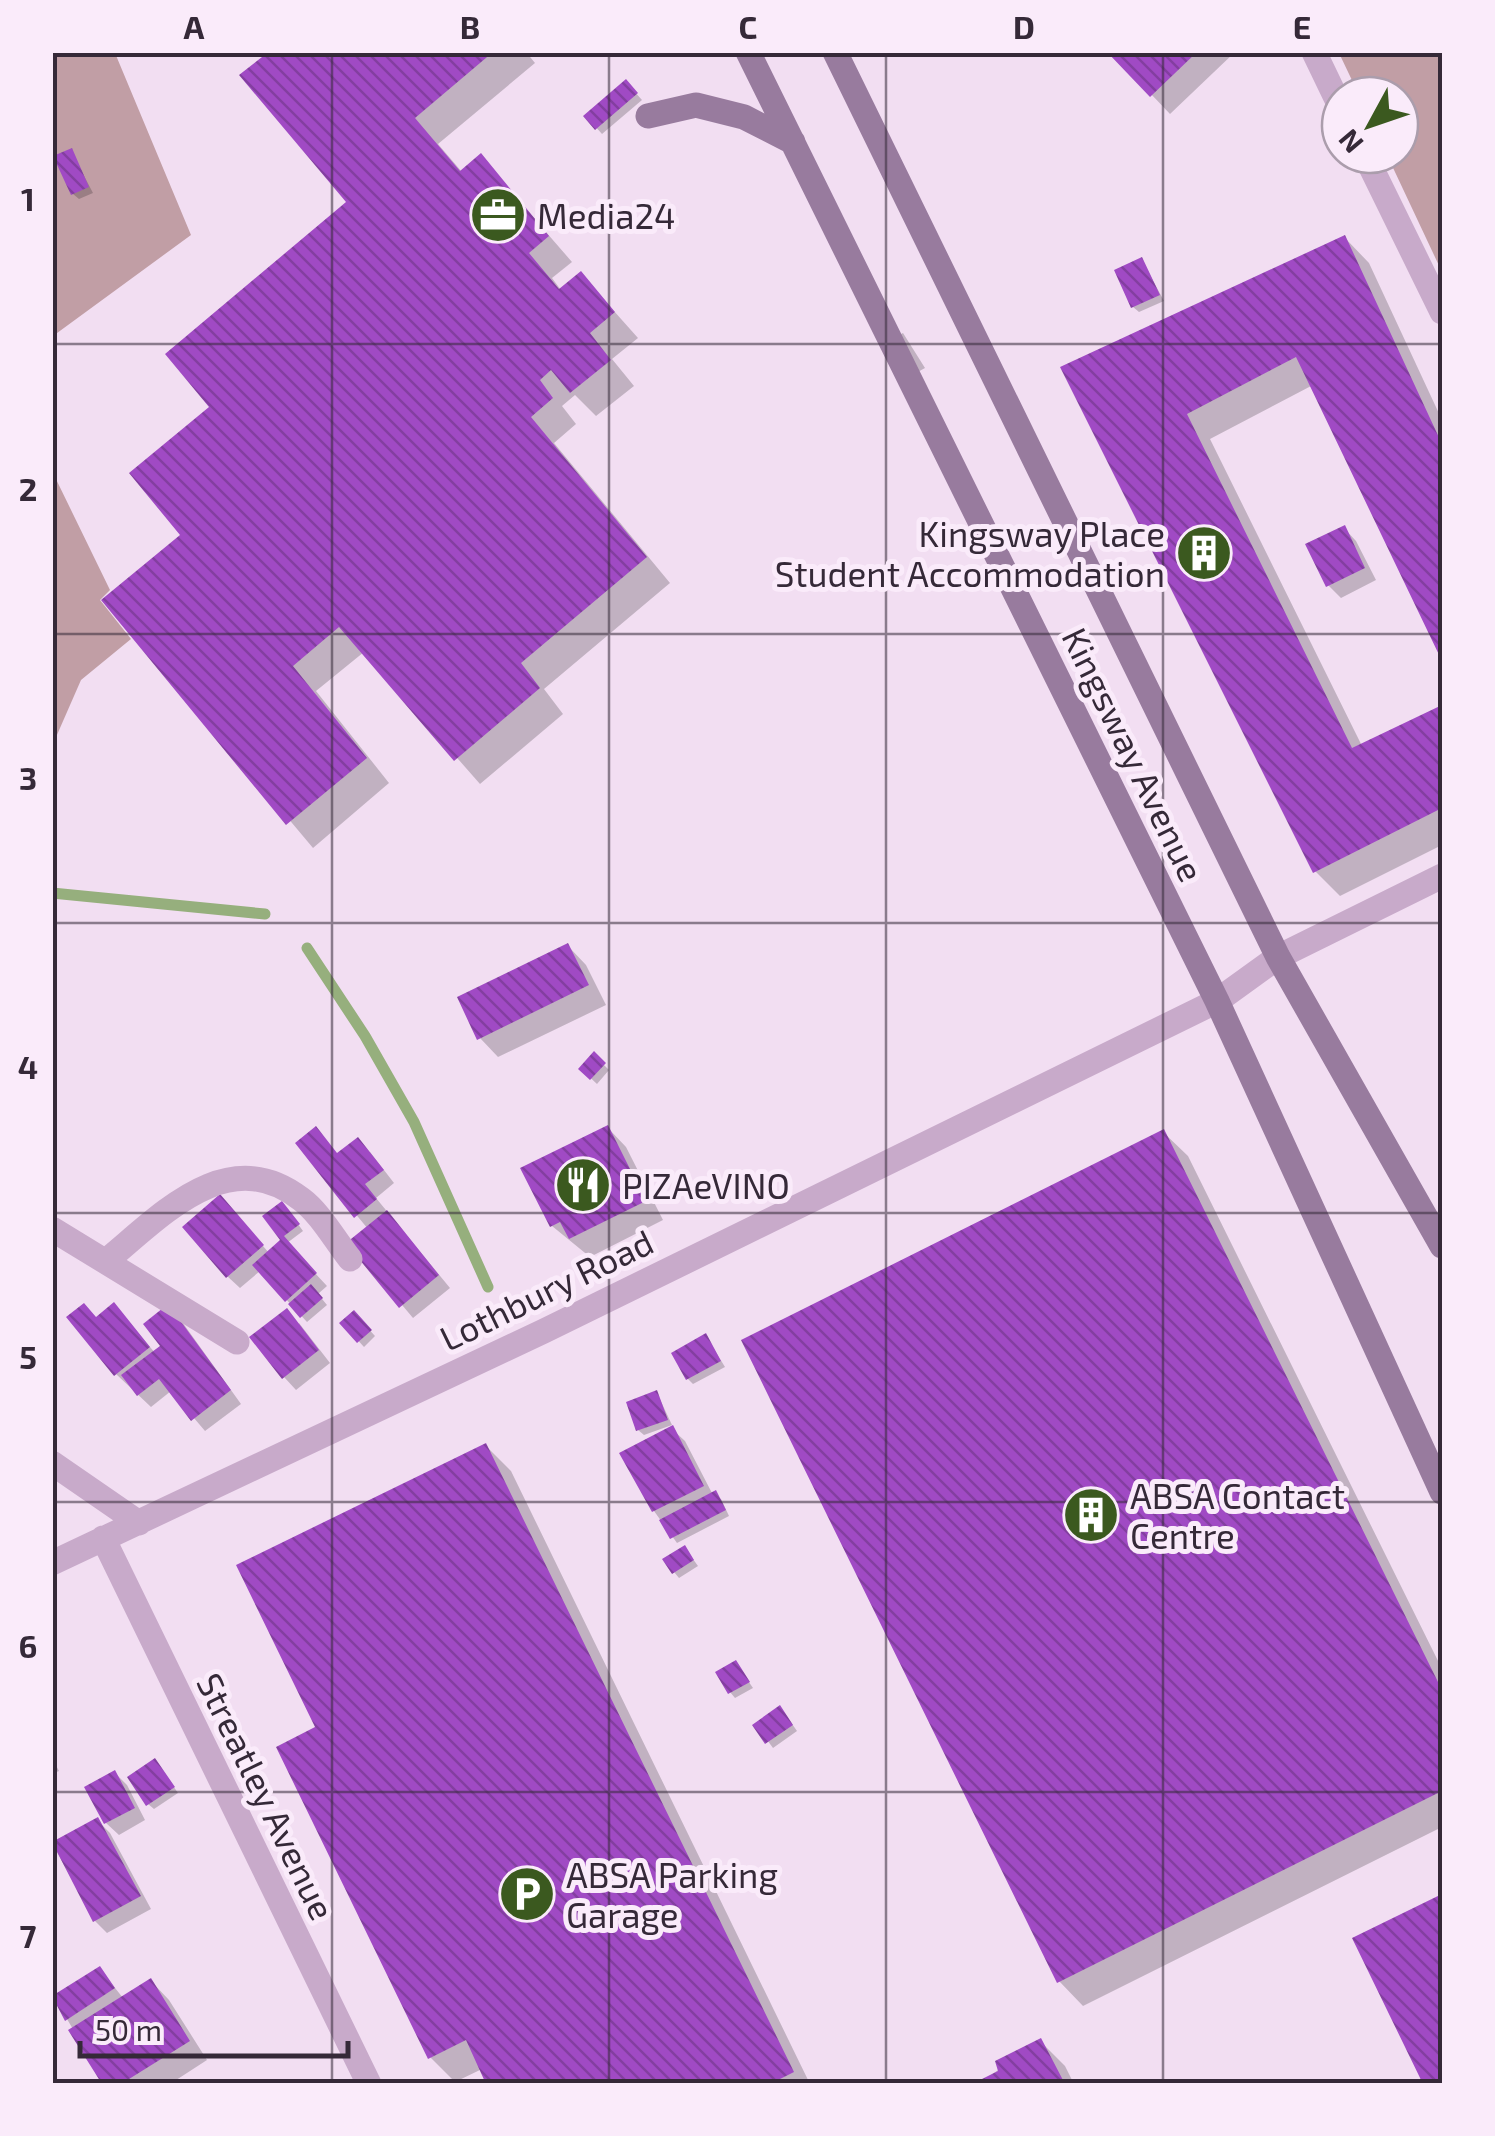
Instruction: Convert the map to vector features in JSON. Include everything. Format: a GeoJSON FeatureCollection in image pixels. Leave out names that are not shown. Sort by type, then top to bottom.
{"type":"FeatureCollection","features":[{"type":"Feature","properties":{"kind":"main road","name":"Kingsway Avenue"},"geometry":{"type":"LineString","coordinates":[[748,52],[1216,1001],[1442,1492]]}},
{"type":"Feature","properties":{"kind":"main road","name":"Kingsway Avenue"},"geometry":{"type":"LineString","coordinates":[[834,52],[1278,957],[1442,1246]]}},
{"type":"Feature","properties":{"kind":"main road"},"geometry":{"type":"LineString","coordinates":[[648,116],[696,105],[744,116],[793,142]]}},
{"type":"Feature","properties":{"kind":"street"},"geometry":{"type":"LineString","coordinates":[[1314,52],[1325,75]]}},
{"type":"Feature","properties":{"kind":"street"},"geometry":{"type":"LineString","coordinates":[[1374,175],[1442,312]]}},
{"type":"Feature","properties":{"kind":"street","name":"Lothbury Road"},"geometry":{"type":"LineString","coordinates":[[52,1564],[1216,1001],[1278,957],[1442,876]]}},
{"type":"Feature","properties":{"kind":"street"},"geometry":{"type":"LineString","coordinates":[[106,1261],[188,1194],[231,1177],[254,1178],[302,1200],[350,1259]]}},
{"type":"Feature","properties":{"kind":"street"},"geometry":{"type":"LineString","coordinates":[[52,1228],[237,1342]]}},
{"type":"Feature","properties":{"kind":"street"},"geometry":{"type":"LineString","coordinates":[[52,1463],[139,1523]]}},
{"type":"Feature","properties":{"kind":"street","name":"Streatley Avenue"},"geometry":{"type":"LineString","coordinates":[[103,1538],[369,2084]]}},
{"type":"Feature","properties":{"kind":"shaded area"},"geometry":{"type":"Polygon","coordinates":[[[53,53],[115,53],[191,235],[53,336],[53,53]]]}},
{"type":"Feature","properties":{"kind":"shaded area"},"geometry":{"type":"Polygon","coordinates":[[[1339,53],[1442,53],[1442,272],[1396,175],[1420,175],[1420,75],[1349,75],[1339,53]]]}},
{"type":"Feature","properties":{"kind":"shaded area"},"geometry":{"type":"Polygon","coordinates":[[[53,473],[110,590],[100,600],[131,639],[81,680],[53,744],[53,473]]]}},
{"type":"Feature","properties":{"kind":"building"},"geometry":{"type":"Polygon","coordinates":[[[259,52],[493,52],[415,118],[460,171],[481,153],[549,236],[529,253],[559,289],[581,271],[615,312],[590,333],[611,360],[570,393],[551,370],[540,380],[553,398],[531,417],[647,557],[521,663],[540,688],[454,761],[339,627],[293,666],[367,758],[286,825],[101,600],[180,535],[129,473],[209,407],[165,354],[346,202],[239,75],[262,57],[259,52]]]}},
{"type":"Feature","properties":{"kind":"building"},"geometry":{"type":"Polygon","coordinates":[[[1107,52],[1197,52],[1150,97],[1107,52]]]}},
{"type":"Feature","properties":{"kind":"building"},"geometry":{"type":"Polygon","coordinates":[[[626,79],[638,93],[595,130],[583,116],[626,79]]]}},
{"type":"Feature","properties":{"kind":"building"},"geometry":{"type":"Polygon","coordinates":[[[72,148],[89,187],[71,195],[53,156],[72,148]]]}},
{"type":"Feature","properties":{"kind":"building","name":"Kingsway Place Student Accommodation"},"geometry":{"type":"Polygon","coordinates":[[[1345,235],[1442,444],[1442,661],[1296,357],[1187,414],[1352,748],[1442,705],[1442,808],[1313,873],[1060,367],[1345,235]]]}},
{"type":"Feature","properties":{"kind":"building"},"geometry":{"type":"Polygon","coordinates":[[[1142,257],[1160,295],[1131,308],[1114,270],[1142,257]]]}},
{"type":"Feature","properties":{"kind":"building"},"geometry":{"type":"Polygon","coordinates":[[[1345,525],[1365,568],[1326,587],[1305,544],[1345,525]]]}},
{"type":"Feature","properties":{"kind":"building"},"geometry":{"type":"Polygon","coordinates":[[[568,943],[589,985],[477,1040],[457,997],[568,943]]]}},
{"type":"Feature","properties":{"kind":"building"},"geometry":{"type":"Polygon","coordinates":[[[594,1051],[606,1063],[590,1080],[578,1069],[594,1051]]]}},
{"type":"Feature","properties":{"kind":"building","name":"PIZAeVINO"},"geometry":{"type":"Polygon","coordinates":[[[608,1125],[646,1201],[569,1239],[560,1222],[550,1227],[520,1168],[608,1125]]]}},
{"type":"Feature","properties":{"kind":"building"},"geometry":{"type":"Polygon","coordinates":[[[316,1126],[337,1153],[358,1137],[384,1170],[365,1184],[377,1199],[354,1218],[295,1143],[316,1126]]]}},
{"type":"Feature","properties":{"kind":"building","name":"ABSA Contact Centre"},"geometry":{"type":"Polygon","coordinates":[[[1164,1129],[1442,1690],[1442,1791],[1057,1983],[741,1340],[1164,1129]]]}},
{"type":"Feature","properties":{"kind":"building"},"geometry":{"type":"Polygon","coordinates":[[[220,1194],[264,1245],[226,1278],[182,1227],[220,1194]]]}},
{"type":"Feature","properties":{"kind":"building"},"geometry":{"type":"Polygon","coordinates":[[[282,1201],[300,1224],[284,1236],[317,1273],[285,1302],[252,1265],[280,1240],[262,1216],[282,1201]]]}},
{"type":"Feature","properties":{"kind":"building"},"geometry":{"type":"Polygon","coordinates":[[[387,1210],[439,1275],[399,1308],[346,1243],[387,1210]]]}},
{"type":"Feature","properties":{"kind":"building"},"geometry":{"type":"Polygon","coordinates":[[[311,1284],[323,1298],[300,1318],[288,1304],[311,1284]]]}},
{"type":"Feature","properties":{"kind":"building"},"geometry":{"type":"Polygon","coordinates":[[[114,1302],[150,1347],[114,1376],[66,1317],[84,1303],[96,1317],[114,1302]]]}},
{"type":"Feature","properties":{"kind":"building"},"geometry":{"type":"Polygon","coordinates":[[[168,1304],[231,1390],[191,1421],[159,1379],[137,1396],[121,1375],[160,1346],[143,1324],[168,1304]]]}},
{"type":"Feature","properties":{"kind":"building"},"geometry":{"type":"Polygon","coordinates":[[[287,1308],[319,1350],[282,1379],[249,1337],[287,1308]]]}},
{"type":"Feature","properties":{"kind":"building"},"geometry":{"type":"Polygon","coordinates":[[[354,1310],[372,1330],[357,1343],[339,1323],[354,1310]]]}},
{"type":"Feature","properties":{"kind":"building"},"geometry":{"type":"Polygon","coordinates":[[[706,1333],[721,1361],[686,1380],[671,1353],[706,1333]]]}},
{"type":"Feature","properties":{"kind":"building"},"geometry":{"type":"Polygon","coordinates":[[[657,1390],[668,1420],[636,1431],[626,1402],[657,1390]]]}},
{"type":"Feature","properties":{"kind":"building"},"geometry":{"type":"Polygon","coordinates":[[[673,1425],[704,1486],[652,1512],[619,1453],[673,1425]]]}},
{"type":"Feature","properties":{"kind":"building","name":"ABSA Parking Garage"},"geometry":{"type":"Polygon","coordinates":[[[486,1443],[794,2072],[770,2084],[486,2084],[466,2040],[428,2059],[276,1747],[315,1727],[236,1565],[486,1443]]]}},
{"type":"Feature","properties":{"kind":"building"},"geometry":{"type":"Polygon","coordinates":[[[716,1490],[726,1510],[670,1539],[659,1520],[716,1490]]]}},
{"type":"Feature","properties":{"kind":"building"},"geometry":{"type":"Polygon","coordinates":[[[685,1545],[694,1560],[672,1574],[662,1559],[685,1545]]]}},
{"type":"Feature","properties":{"kind":"building"},"geometry":{"type":"Polygon","coordinates":[[[736,1660],[750,1682],[728,1694],[715,1672],[736,1660]]]}},
{"type":"Feature","properties":{"kind":"building"},"geometry":{"type":"Polygon","coordinates":[[[780,1705],[793,1725],[765,1744],[752,1725],[780,1705]]]}},
{"type":"Feature","properties":{"kind":"building"},"geometry":{"type":"Polygon","coordinates":[[[155,1758],[175,1787],[146,1806],[127,1777],[155,1758]]]}},
{"type":"Feature","properties":{"kind":"building"},"geometry":{"type":"Polygon","coordinates":[[[115,1770],[135,1808],[104,1824],[84,1787],[115,1770]]]}},
{"type":"Feature","properties":{"kind":"building"},"geometry":{"type":"Polygon","coordinates":[[[98,1817],[141,1896],[93,1922],[52,1842],[98,1817]]]}},
{"type":"Feature","properties":{"kind":"building"},"geometry":{"type":"Polygon","coordinates":[[[1442,1894],[1442,2084],[1423,2084],[1352,1938],[1442,1894]]]}},
{"type":"Feature","properties":{"kind":"building"},"geometry":{"type":"Polygon","coordinates":[[[100,1966],[115,1988],[65,2021],[52,1996],[100,1966]]]}},
{"type":"Feature","properties":{"kind":"building"},"geometry":{"type":"Polygon","coordinates":[[[151,1978],[190,2041],[121,2084],[102,2084],[68,2030],[151,1978]]]}},
{"type":"Feature","properties":{"kind":"building"},"geometry":{"type":"Polygon","coordinates":[[[1041,2038],[1065,2084],[972,2084],[998,2071],[995,2061],[1041,2038]]]}},
{"type":"Feature","properties":{"kind":"waterway"},"geometry":{"type":"LineString","coordinates":[[52,893],[265,914]]}},
{"type":"Feature","properties":{"kind":"waterway"},"geometry":{"type":"LineString","coordinates":[[307,948],[365,1036],[414,1122],[488,1287]]}},
{"type":"Feature","properties":{"kind":"place","name":"Media24"},"geometry":{"type":"Point","coordinates":[498,215]}},
{"type":"Feature","properties":{"kind":"place","name":"Kingsway Place Student Accommodation"},"geometry":{"type":"Point","coordinates":[1204,553]}},
{"type":"Feature","properties":{"kind":"place","name":"PIZAeVINO"},"geometry":{"type":"Point","coordinates":[583,1185]}},
{"type":"Feature","properties":{"kind":"place","name":"ABSA Contact Centre"},"geometry":{"type":"Point","coordinates":[1091,1515]}},
{"type":"Feature","properties":{"kind":"place","name":"ABSA Parking Garage"},"geometry":{"type":"Point","coordinates":[527,1894]}}]}
